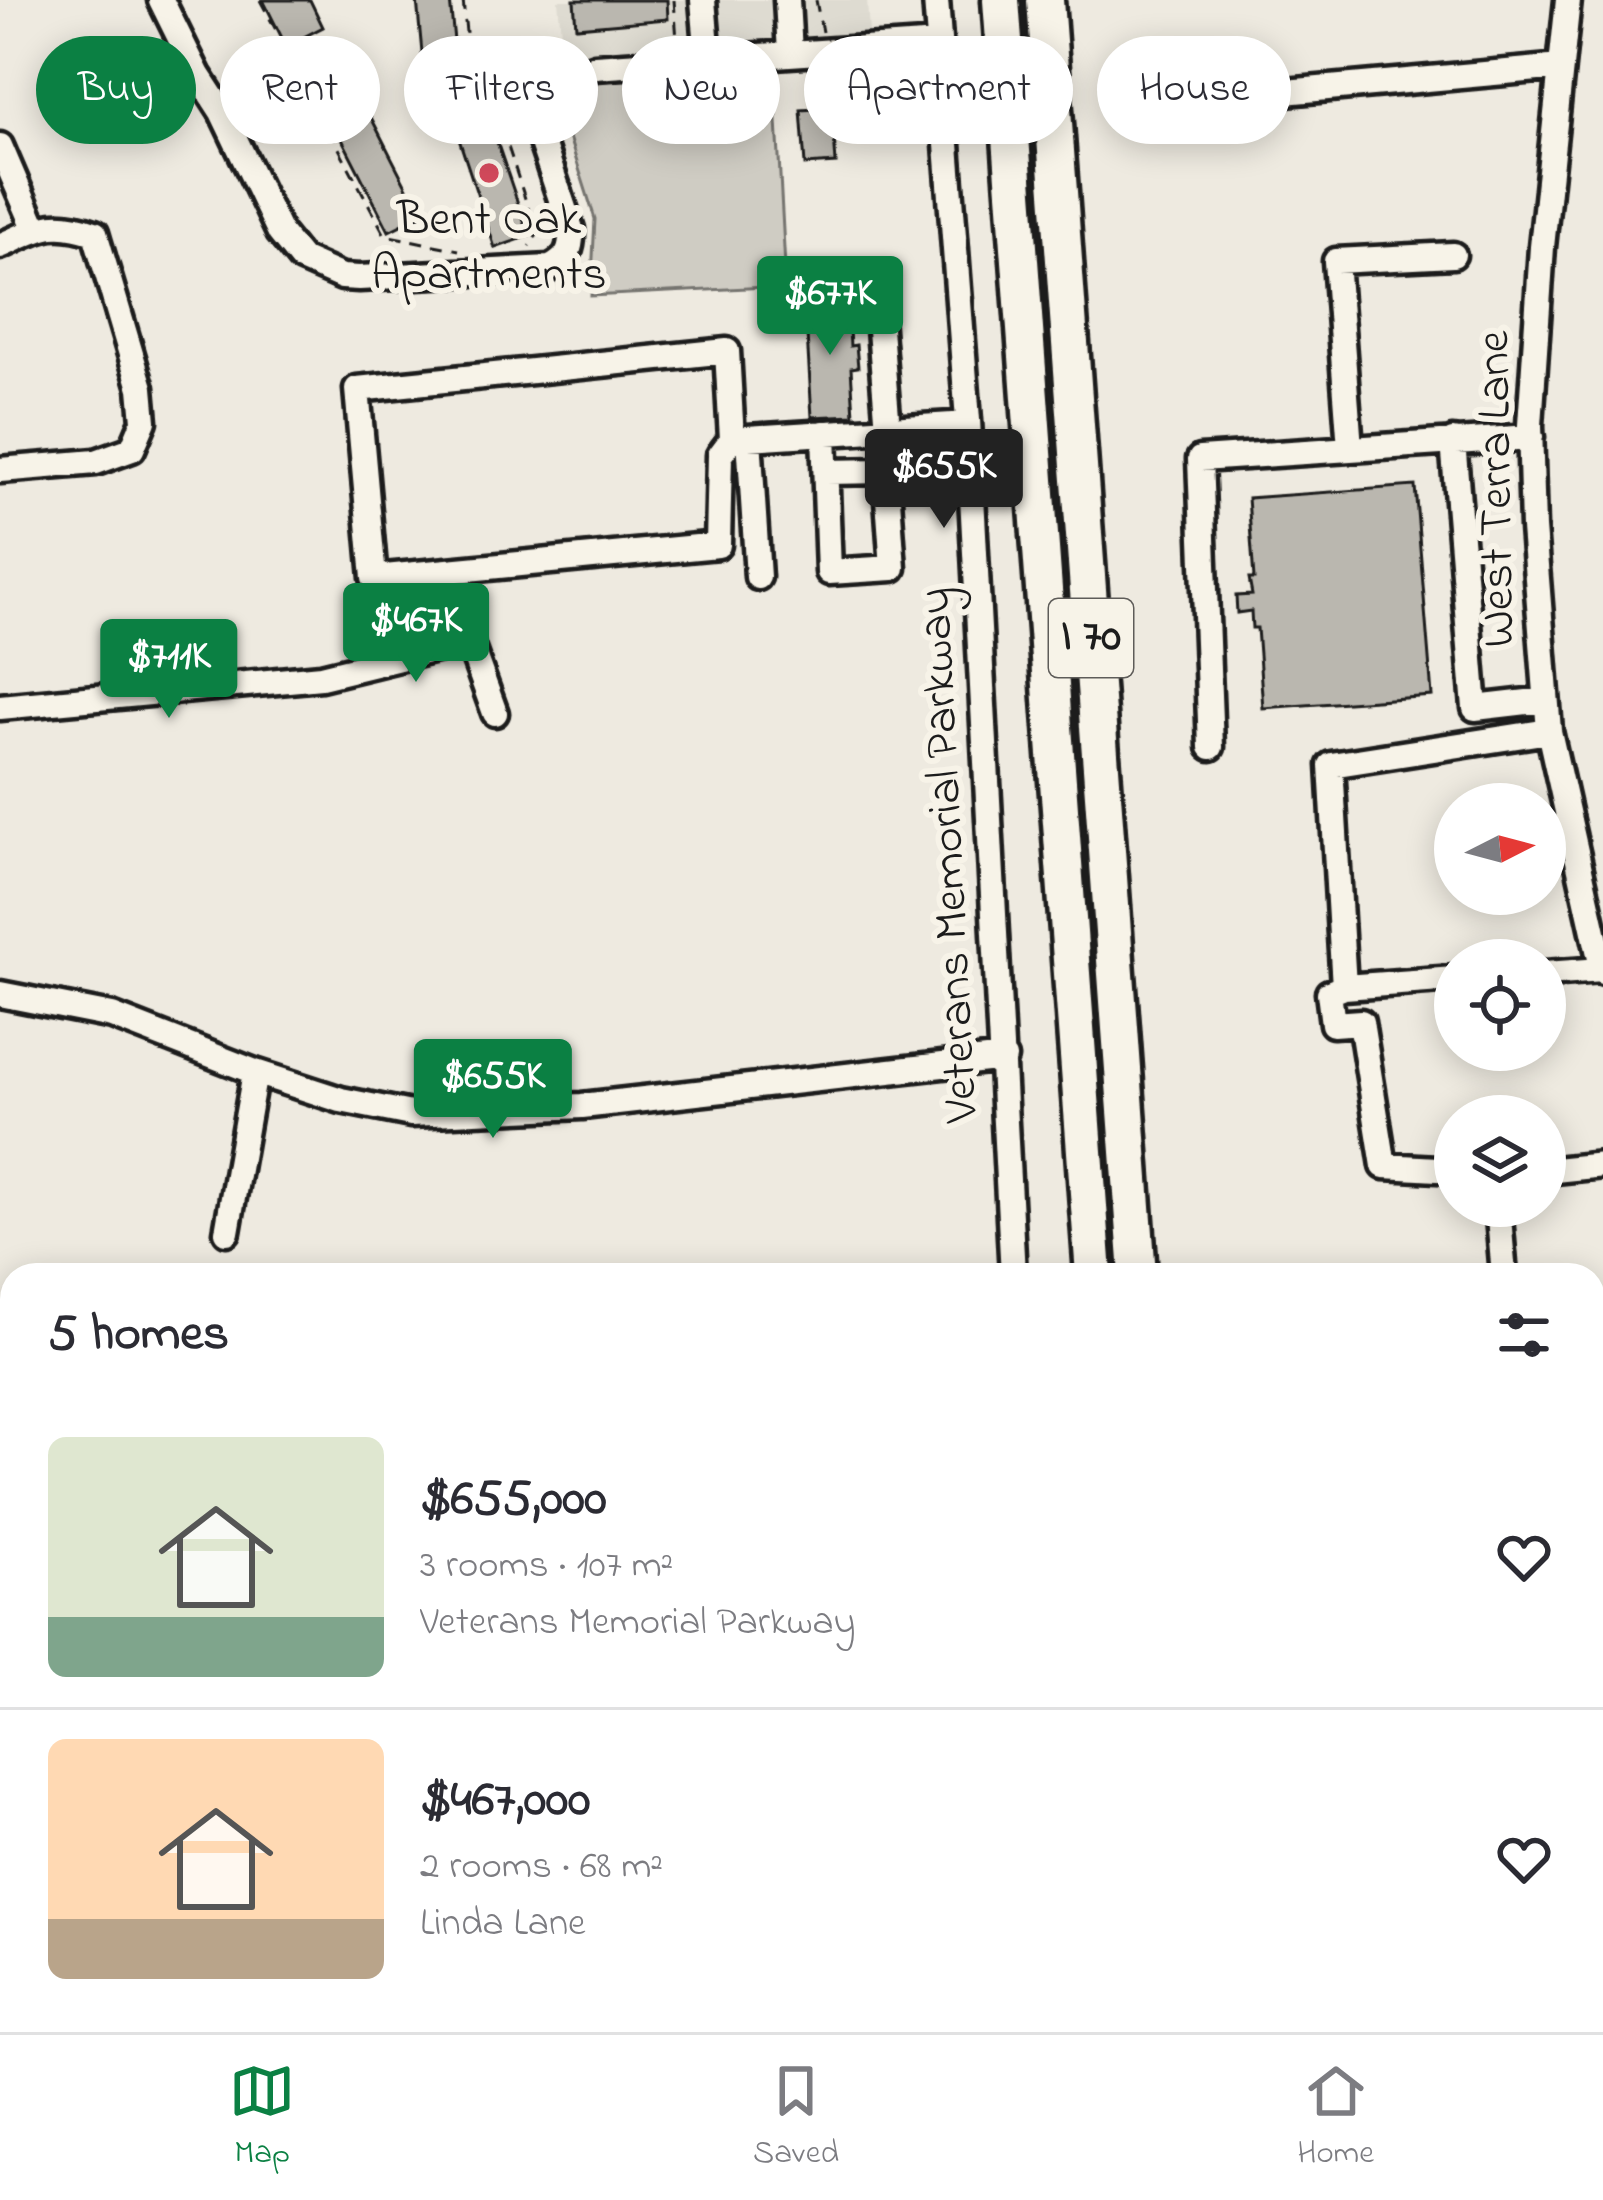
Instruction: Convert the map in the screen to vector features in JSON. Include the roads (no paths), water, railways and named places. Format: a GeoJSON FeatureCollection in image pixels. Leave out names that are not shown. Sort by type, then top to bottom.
{"type":"FeatureCollection","features":[{"type":"Feature","properties":{"kind":"highway","name":"I 70"},"geometry":{"type":"LineString","coordinates":[[1000,0],[1093,1263]]}},
{"type":"Feature","properties":{"kind":"highway","name":"I 70"},"geometry":{"type":"LineString","coordinates":[[1045,0],[1137,1263]]}},
{"type":"Feature","properties":{"kind":"street"},"geometry":{"type":"LineString","coordinates":[[160,0],[198,75],[223,112],[280,232],[301,259],[342,277],[550,268],[562,262],[572,247],[571,230],[530,104],[548,98],[580,72],[622,65]]}},
{"type":"Feature","properties":{"kind":"street"},"geometry":{"type":"LineString","coordinates":[[703,0],[706,36]]}},
{"type":"Feature","properties":{"kind":"street"},"geometry":{"type":"LineString","coordinates":[[787,0],[790,53]]}},
{"type":"Feature","properties":{"kind":"street","name":"Veterans Memorial Parkway"},"geometry":{"type":"LineString","coordinates":[[936,0],[938,36]]}},
{"type":"Feature","properties":{"kind":"street","name":"West Terra Lane"},"geometry":{"type":"LineString","coordinates":[[1568,0],[1542,248],[1531,437],[1549,731],[1603,971]]}},
{"type":"Feature","properties":{"kind":"street"},"geometry":{"type":"LineString","coordinates":[[780,54],[804,52]]}},
{"type":"Feature","properties":{"kind":"street"},"geometry":{"type":"LineString","coordinates":[[1291,92],[1561,68]]}},
{"type":"Feature","properties":{"kind":"street","name":"Veterans Memorial Parkway"},"geometry":{"type":"LineString","coordinates":[[947,144],[968,424],[1013,1263]]}},
{"type":"Feature","properties":{"kind":"street"},"geometry":{"type":"LineString","coordinates":[[0,146],[36,230]]}},
{"type":"Feature","properties":{"kind":"street"},"geometry":{"type":"LineString","coordinates":[[0,246],[66,223],[95,233],[140,388],[144,421],[132,448],[96,462],[0,470]]}},
{"type":"Feature","properties":{"kind":"street"},"geometry":{"type":"LineString","coordinates":[[1350,448],[1336,261],[1453,255]]}},
{"type":"Feature","properties":{"kind":"street"},"geometry":{"type":"LineString","coordinates":[[877,292],[888,429]]}},
{"type":"Feature","properties":{"kind":"street"},"geometry":{"type":"LineString","coordinates":[[758,578],[740,438],[727,351],[357,388],[374,578],[718,545],[720,454],[740,438],[968,424]]}},
{"type":"Feature","properties":{"kind":"street"},"geometry":{"type":"LineString","coordinates":[[824,433],[830,572],[893,568],[886,471],[826,472]]}},
{"type":"Feature","properties":{"kind":"street"},"geometry":{"type":"LineString","coordinates":[[1211,748],[1201,459],[1531,437]]}},
{"type":"Feature","properties":{"kind":"street"},"geometry":{"type":"LineString","coordinates":[[1453,441],[1475,707],[1545,700]]}},
{"type":"Feature","properties":{"kind":"street"},"geometry":{"type":"LineString","coordinates":[[0,707],[321,677],[469,641],[495,713]]}},
{"type":"Feature","properties":{"kind":"street"},"geometry":{"type":"LineString","coordinates":[[1344,987],[1331,765],[1549,731]]}},
{"type":"Feature","properties":{"kind":"street"},"geometry":{"type":"LineString","coordinates":[[1566,973],[1603,971]]}},
{"type":"Feature","properties":{"kind":"street"},"geometry":{"type":"LineString","coordinates":[[1434,981],[1344,987],[1330,993],[1333,1024],[1360,1022],[1384,1166],[1434,1169]]}},
{"type":"Feature","properties":{"kind":"street"},"geometry":{"type":"LineString","coordinates":[[0,994],[112,1016],[254,1072],[341,1100],[433,1115],[582,1106],[1004,1058]]}},
{"type":"Feature","properties":{"kind":"street"},"geometry":{"type":"LineString","coordinates":[[227,1232],[254,1072]]}},
{"type":"Feature","properties":{"kind":"street"},"geometry":{"type":"LineString","coordinates":[[1566,1169],[1603,1165]]}},
{"type":"Feature","properties":{"kind":"street"},"geometry":{"type":"LineString","coordinates":[[1500,1227],[1503,1263]]}},
{"type":"Feature","properties":{"kind":"place","name":"Bent Oak Apartments"},"geometry":{"type":"Point","coordinates":[489,173]}}]}
